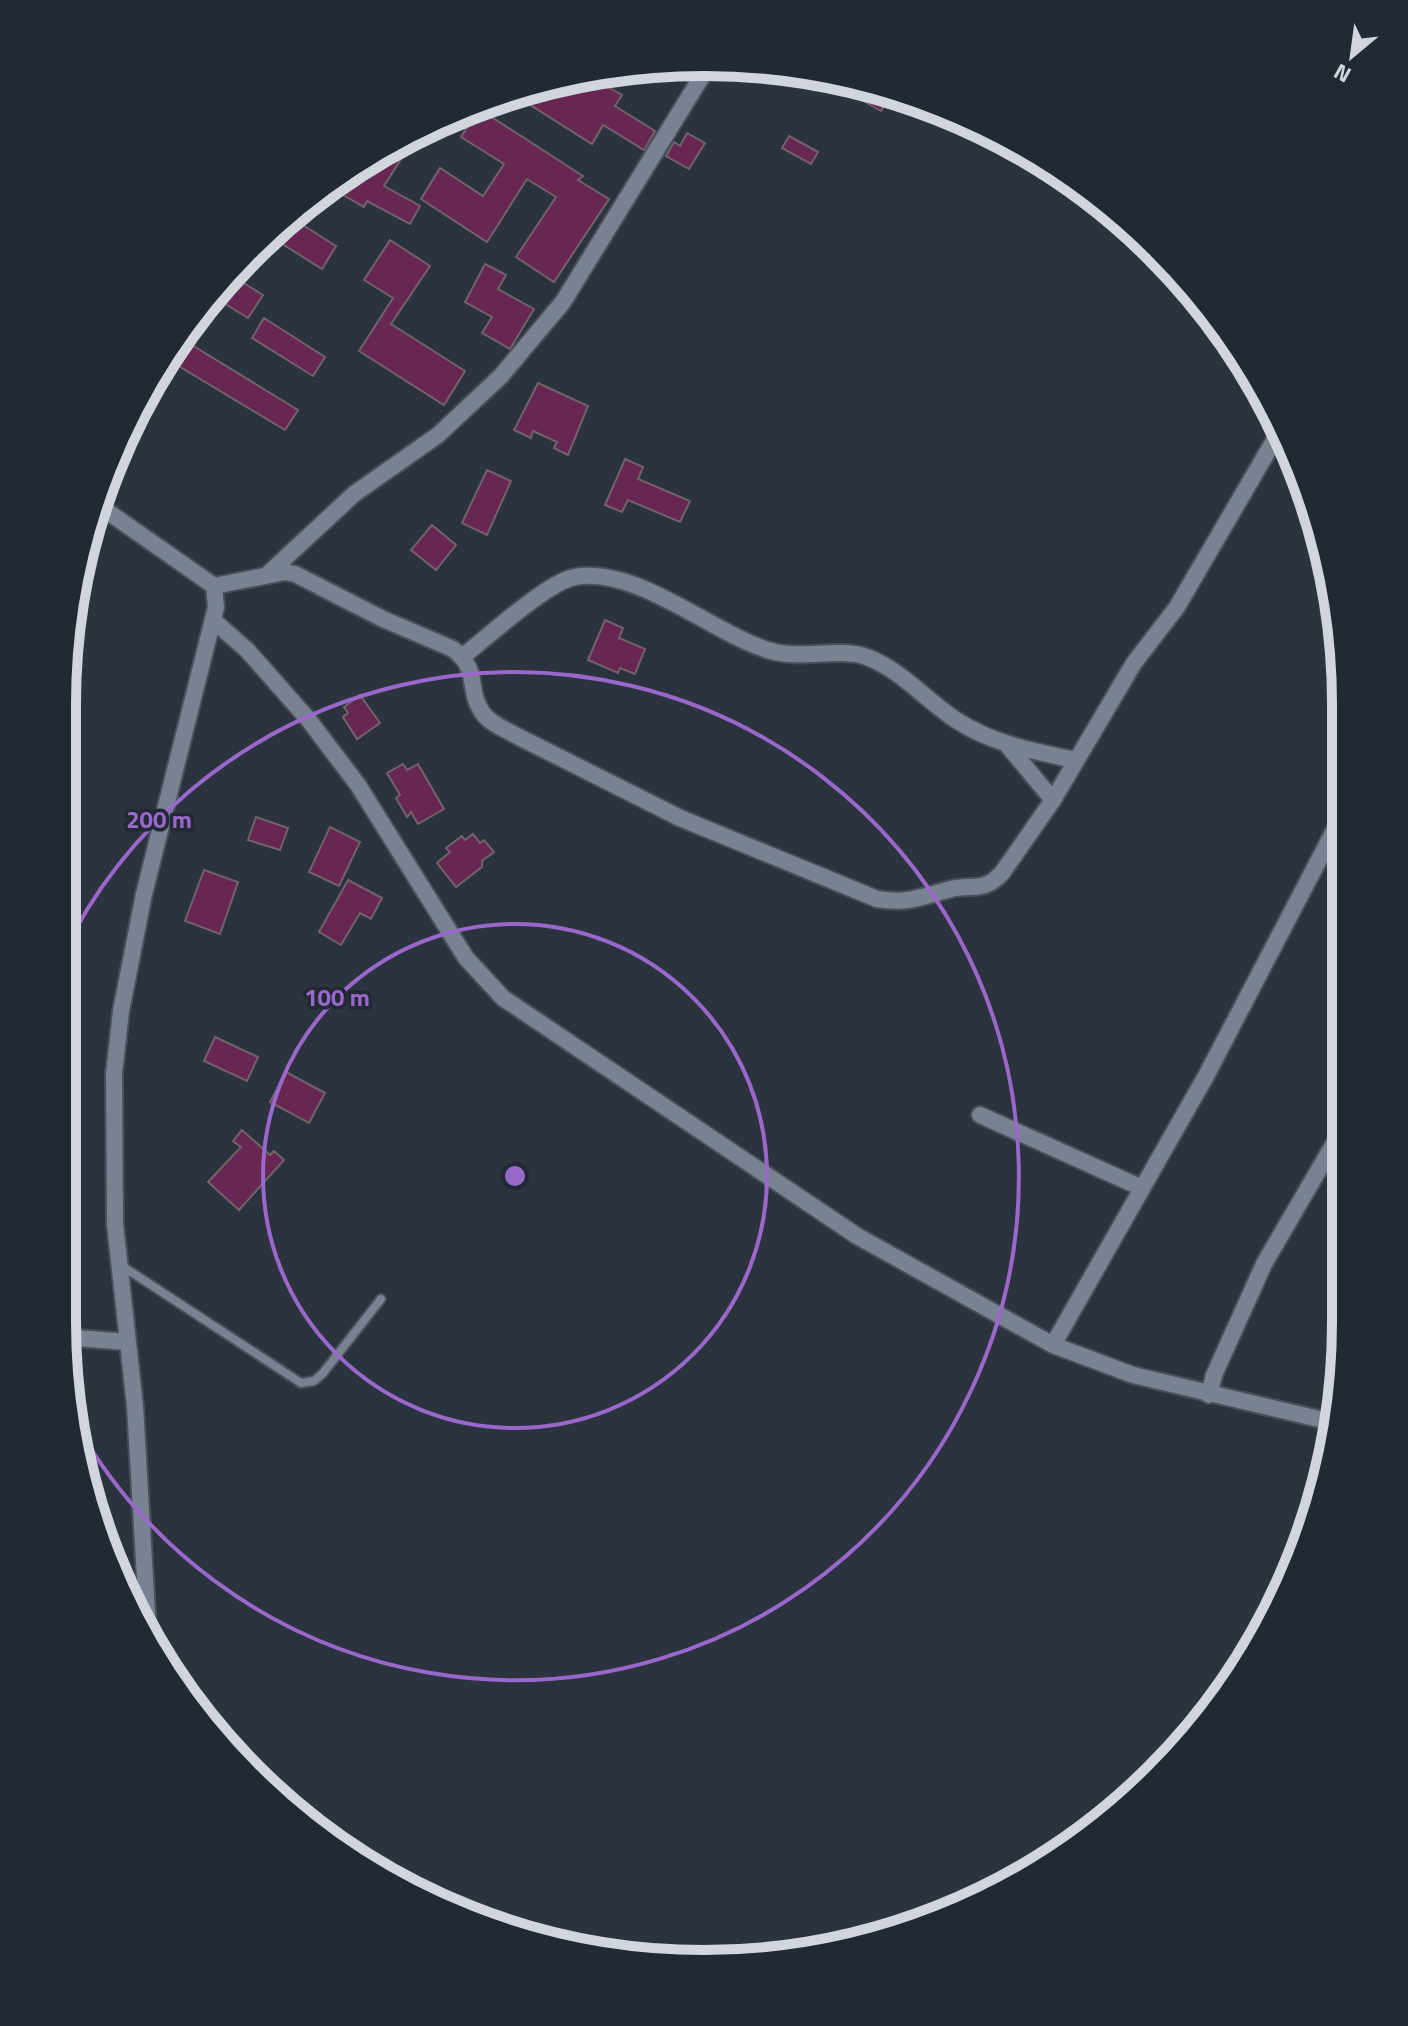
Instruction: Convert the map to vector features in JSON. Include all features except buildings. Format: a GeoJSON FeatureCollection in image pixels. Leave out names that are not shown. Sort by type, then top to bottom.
{"type":"FeatureCollection","features":[{"type":"Feature","properties":{"kind":"street"},"geometry":{"type":"LineString","coordinates":[[268,575],[354,494],[438,435],[501,376],[563,302],[702,76]]}},
{"type":"Feature","properties":{"kind":"street"},"geometry":{"type":"LineString","coordinates":[[106,511],[214,586],[285,572],[295,574],[383,619],[431,638],[462,657],[472,671],[478,704],[493,722],[680,818],[877,899],[892,901],[923,899],[951,889],[982,888],[993,883],[1053,800],[1134,663],[1177,607],[1274,441]]}},
{"type":"Feature","properties":{"kind":"street"},"geometry":{"type":"LineString","coordinates":[[462,657],[553,586],[572,577],[590,575],[625,582],[750,644],[774,652],[803,656],[845,654],[868,658],[913,685],[957,720],[1008,746],[1075,760]]}},
{"type":"Feature","properties":{"kind":"street"},"geometry":{"type":"LineString","coordinates":[[147,1611],[135,1406],[115,1224],[114,1074],[121,1011],[144,894],[214,621],[214,586]]}},
{"type":"Feature","properties":{"kind":"street"},"geometry":{"type":"LineString","coordinates":[[214,621],[247,650],[308,719],[358,785],[466,958],[503,998],[857,1236],[1053,1345],[1133,1375],[1324,1420]]}},
{"type":"Feature","properties":{"kind":"street"},"geometry":{"type":"LineString","coordinates":[[1008,746],[1053,800]]}},
{"type":"Feature","properties":{"kind":"street"},"geometry":{"type":"LineString","coordinates":[[1053,1345],[1206,1076],[1332,835]]}},
{"type":"Feature","properties":{"kind":"street"},"geometry":{"type":"LineString","coordinates":[[980,1115],[1142,1188]]}},
{"type":"Feature","properties":{"kind":"street"},"geometry":{"type":"LineString","coordinates":[[1209,1395],[1214,1375],[1264,1264],[1332,1147]]}},
{"type":"Feature","properties":{"kind":"street"},"geometry":{"type":"LineString","coordinates":[[76,1338],[127,1342]]}},
{"type":"Feature","properties":{"kind":"lane"},"geometry":{"type":"LineString","coordinates":[[119,1264],[301,1383],[314,1381],[323,1373],[381,1299]]}}]}
